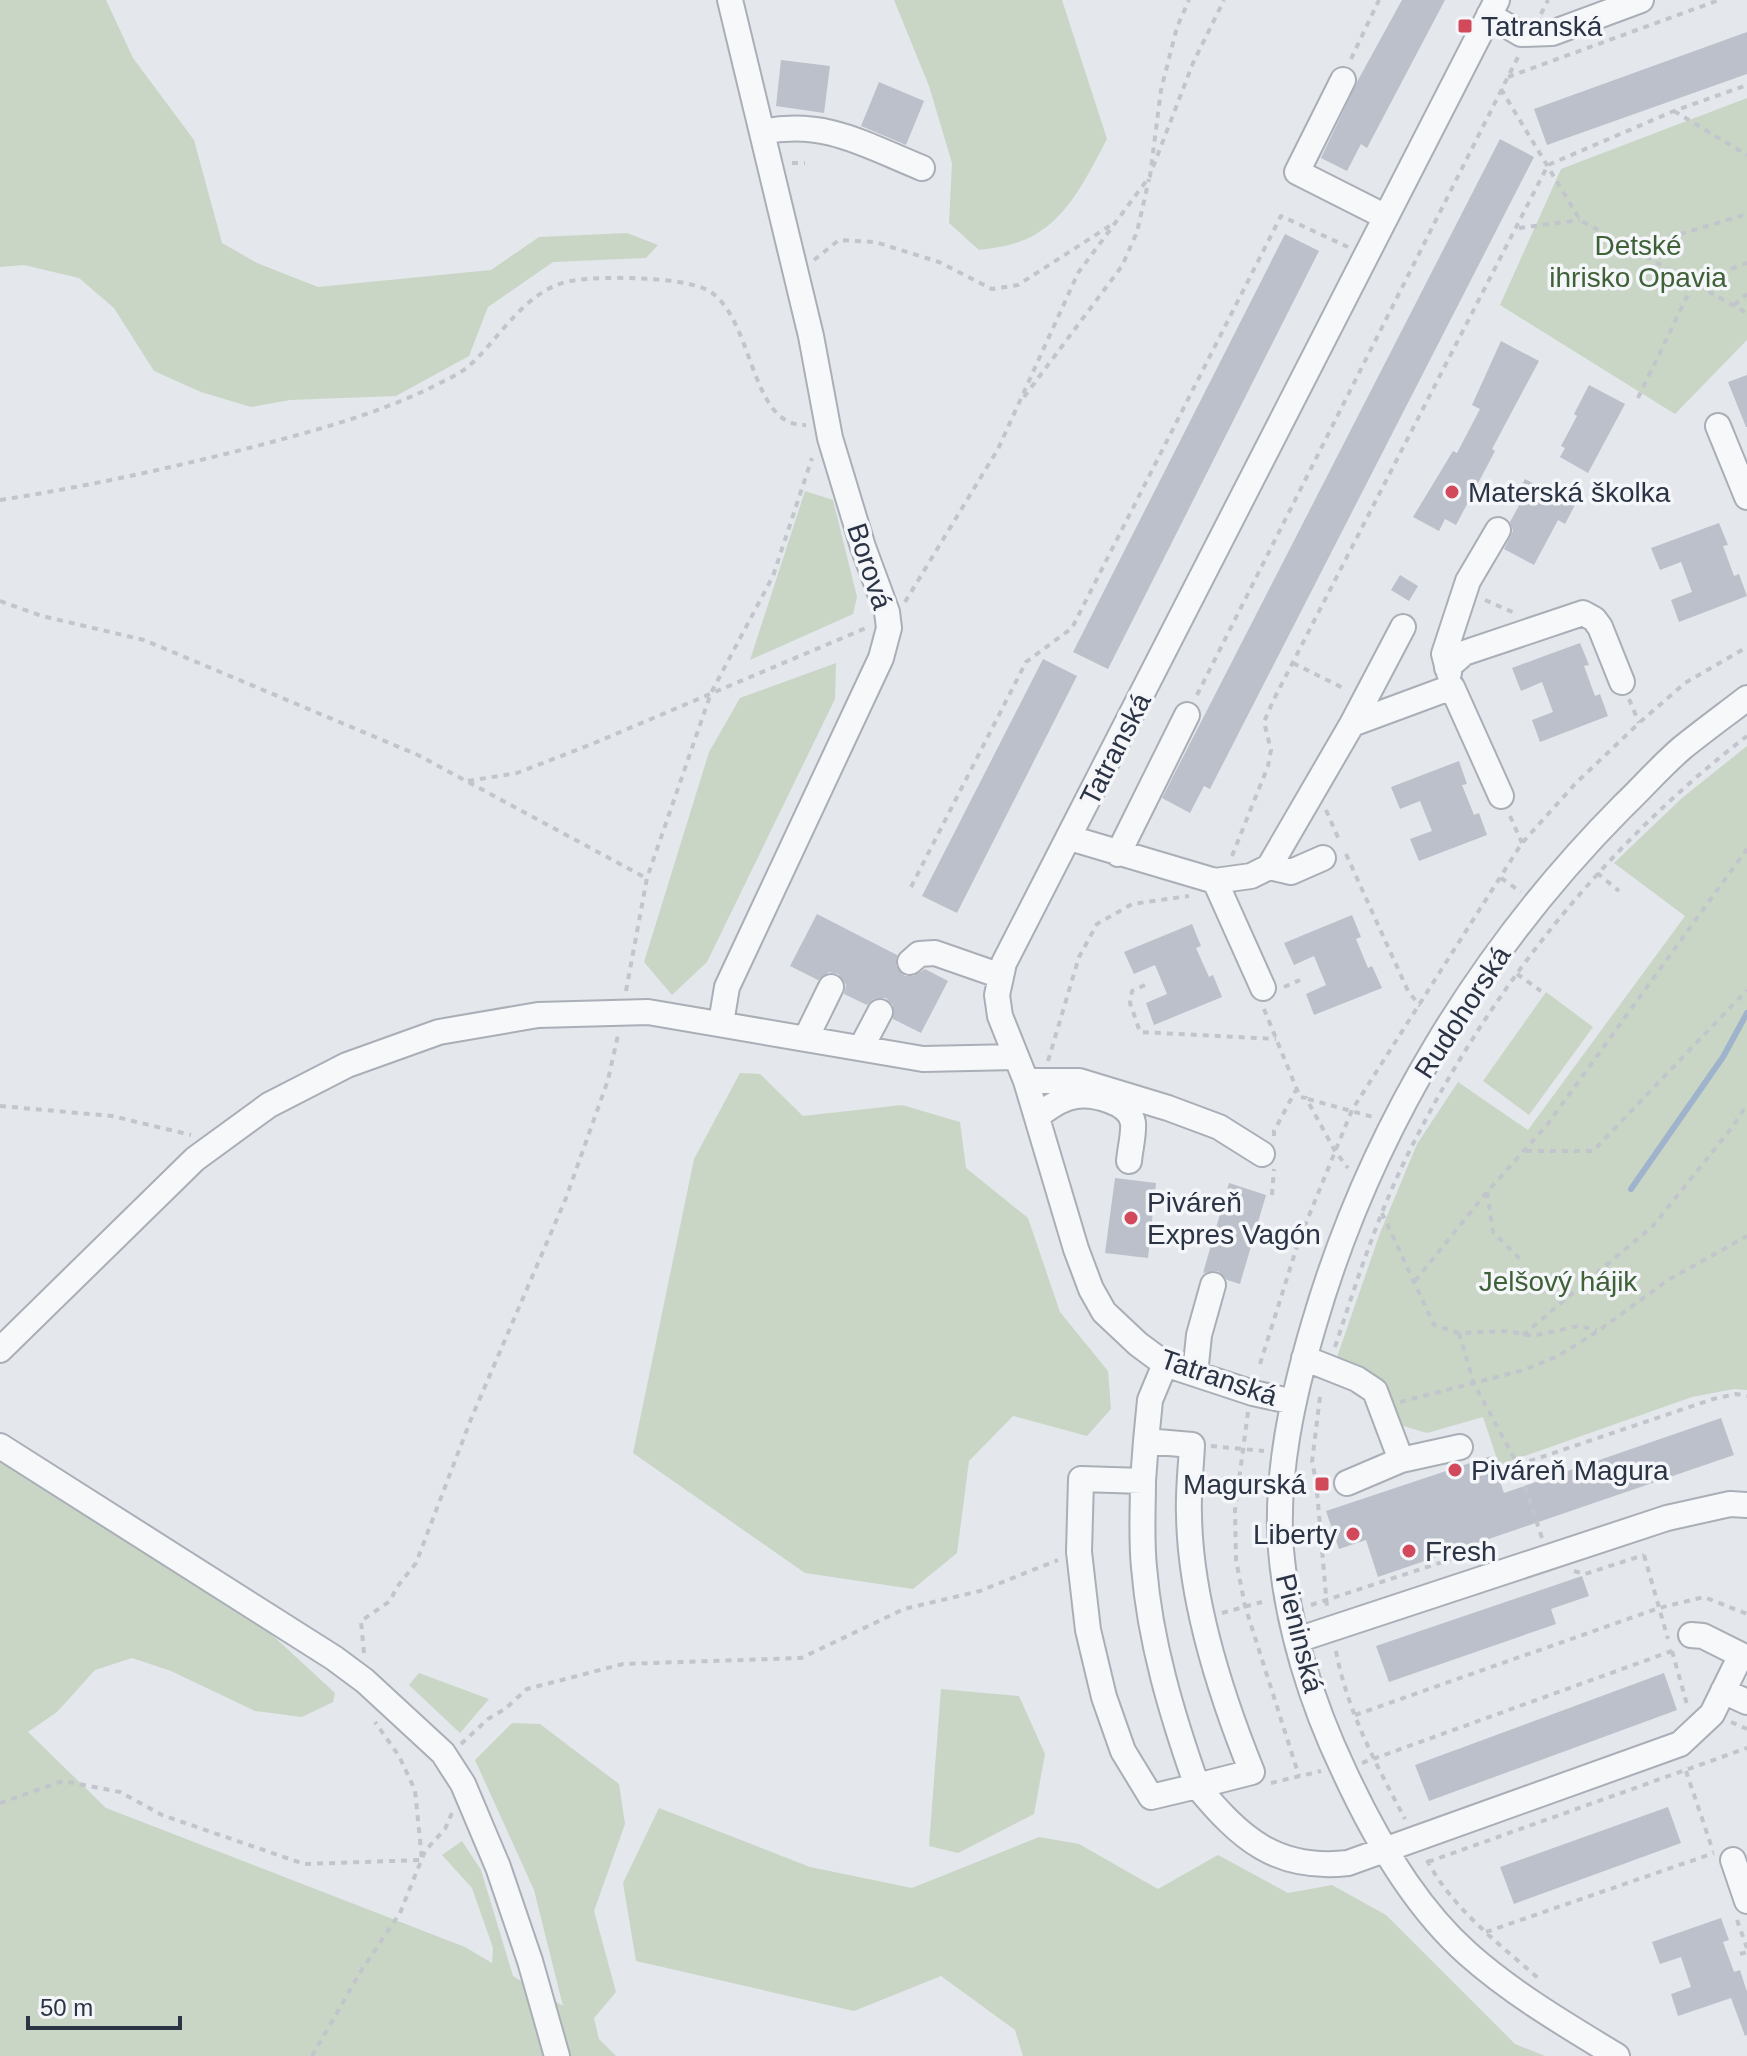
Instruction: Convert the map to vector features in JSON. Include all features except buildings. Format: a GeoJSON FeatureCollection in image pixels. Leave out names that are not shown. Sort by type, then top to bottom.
{"type":"FeatureCollection","features":[{"type":"Feature","properties":{"kind":"street","name":"Borová"},"geometry":{"type":"LineString","coordinates":[[721,1023],[727,987],[881,658],[878,628],[887,612],[863,547],[826,417],[811,336],[730,0]]}},
{"type":"Feature","properties":{"kind":"street","name":"Tatranská"},"geometry":{"type":"LineString","coordinates":[[1294,1402],[1253,1393],[1165,1364],[1104,1312],[1091,1289],[1076,1249],[1037,1116],[1034,1081],[1016,1057],[1000,1016],[997,995],[1004,963],[1493,7],[1521,34],[1552,33],[1641,0]]}},
{"type":"Feature","properties":{"kind":"street"},"geometry":{"type":"LineString","coordinates":[[1343,80],[1297,172],[1386,217]]}},
{"type":"Feature","properties":{"kind":"street"},"geometry":{"type":"LineString","coordinates":[[762,132],[787,127],[818,129],[922,168]]}},
{"type":"Feature","properties":{"kind":"street"},"geometry":{"type":"LineString","coordinates":[[1718,426],[1747,497]]}},
{"type":"Feature","properties":{"kind":"street"},"geometry":{"type":"LineString","coordinates":[[1498,530],[1468,581],[1444,654],[1450,678],[1501,796]]}},
{"type":"Feature","properties":{"kind":"street"},"geometry":{"type":"LineString","coordinates":[[1352,724],[1450,678],[1464,653],[1583,613],[1594,619],[1622,682]]}},
{"type":"Feature","properties":{"kind":"street"},"geometry":{"type":"LineString","coordinates":[[1070,838],[1118,854],[1221,874],[1251,876],[1269,867],[1352,724],[1403,627]]}},
{"type":"Feature","properties":{"kind":"street","name":"Rudohorská"},"geometry":{"type":"LineString","coordinates":[[1294,1402],[1326,1284],[1362,1187],[1429,1055],[1529,910],[1595,835],[1680,750],[1747,698]]}},
{"type":"Feature","properties":{"kind":"street"},"geometry":{"type":"LineString","coordinates":[[1118,854],[1187,715]]}},
{"type":"Feature","properties":{"kind":"street"},"geometry":{"type":"LineString","coordinates":[[1269,867],[1291,872],[1323,858]]}},
{"type":"Feature","properties":{"kind":"street"},"geometry":{"type":"LineString","coordinates":[[1221,874],[1263,988]]}},
{"type":"Feature","properties":{"kind":"street"},"geometry":{"type":"LineString","coordinates":[[910,962],[919,954],[935,953],[1001,976]]}},
{"type":"Feature","properties":{"kind":"street"},"geometry":{"type":"LineString","coordinates":[[806,1038],[831,987]]}},
{"type":"Feature","properties":{"kind":"street"},"geometry":{"type":"LineString","coordinates":[[0,1350],[195,1159],[269,1105],[347,1065],[439,1032],[538,1015],[648,1012],[923,1059],[1016,1057]]}},
{"type":"Feature","properties":{"kind":"street"},"geometry":{"type":"LineString","coordinates":[[861,1048],[880,1012]]}},
{"type":"Feature","properties":{"kind":"street"},"geometry":{"type":"LineString","coordinates":[[1034,1081],[1079,1081],[1168,1108],[1219,1127],[1262,1154]]}},
{"type":"Feature","properties":{"kind":"street"},"geometry":{"type":"LineString","coordinates":[[1037,1116],[1062,1100],[1078,1096],[1121,1104],[1128,1110],[1133,1122],[1129,1161]]}},
{"type":"Feature","properties":{"kind":"street"},"geometry":{"type":"LineString","coordinates":[[1195,1374],[1199,1335],[1213,1285]]}},
{"type":"Feature","properties":{"kind":"street"},"geometry":{"type":"LineString","coordinates":[[1304,1358],[1357,1379],[1375,1391],[1401,1460]]}},
{"type":"Feature","properties":{"kind":"street"},"geometry":{"type":"LineString","coordinates":[[1165,1364],[1150,1400],[1143,1481],[1144,1567],[1159,1660],[1175,1724],[1197,1786],[1227,1823],[1258,1847],[1292,1859],[1325,1865],[1348,1863],[1680,1744],[1703,1722],[1741,1655],[1703,1636],[1691,1635]]}},
{"type":"Feature","properties":{"kind":"street","name":"Pieninská"},"geometry":{"type":"LineString","coordinates":[[1294,1402],[1281,1493],[1280,1549],[1288,1604],[1332,1747],[1360,1806],[1386,1850],[1432,1915],[1466,1952],[1545,2011],[1617,2056]]}},
{"type":"Feature","properties":{"kind":"street"},"geometry":{"type":"LineString","coordinates":[[1143,1481],[1081,1479],[1079,1552],[1088,1630],[1104,1697],[1123,1751],[1151,1797],[1252,1772],[1224,1697],[1195,1576],[1189,1514],[1192,1445],[1146,1441]]}},
{"type":"Feature","properties":{"kind":"street"},"geometry":{"type":"LineString","coordinates":[[0,1446],[365,1681],[443,1753],[463,1784],[498,1867],[557,2056]]}},
{"type":"Feature","properties":{"kind":"street"},"geometry":{"type":"LineString","coordinates":[[1347,1483],[1401,1460],[1460,1447]]}},
{"type":"Feature","properties":{"kind":"street"},"geometry":{"type":"LineString","coordinates":[[1297,1640],[1636,1528],[1730,1504],[1747,1505]]}},
{"type":"Feature","properties":{"kind":"street"},"geometry":{"type":"LineString","coordinates":[[1723,1691],[1747,1702]]}},
{"type":"Feature","properties":{"kind":"street"},"geometry":{"type":"LineString","coordinates":[[1727,1855],[1747,1901]]}},
{"type":"Feature","properties":{"kind":"path"},"geometry":{"type":"LineString","coordinates":[[1018,405],[1122,266],[1137,232],[1150,176],[1161,90],[1177,27],[1189,0]]}},
{"type":"Feature","properties":{"kind":"path"},"geometry":{"type":"LineString","coordinates":[[467,781],[517,773],[878,628],[998,449],[1078,273],[1150,176],[1193,63],[1224,0]]}},
{"type":"Feature","properties":{"kind":"path"},"geometry":{"type":"LineString","coordinates":[[1343,80],[1360,36],[1379,0]]}},
{"type":"Feature","properties":{"kind":"path"},"geometry":{"type":"LineString","coordinates":[[1508,77],[1719,0]]}},
{"type":"Feature","properties":{"kind":"path"},"geometry":{"type":"LineString","coordinates":[[1221,874],[1268,766],[1271,750],[1264,722],[1548,165],[1674,111],[1747,85]]}},
{"type":"Feature","properties":{"kind":"path"},"geometry":{"type":"LineString","coordinates":[[1187,715],[1501,89],[1580,220],[1747,313]]}},
{"type":"Feature","properties":{"kind":"path"},"geometry":{"type":"LineString","coordinates":[[1674,111],[1747,155]]}},
{"type":"Feature","properties":{"kind":"path"},"geometry":{"type":"LineString","coordinates":[[784,164],[805,163]]}},
{"type":"Feature","properties":{"kind":"path"},"geometry":{"type":"LineString","coordinates":[[1633,248],[1747,214]]}},
{"type":"Feature","properties":{"kind":"path"},"geometry":{"type":"LineString","coordinates":[[911,887],[1026,662],[1072,628],[1281,216],[1350,248]]}},
{"type":"Feature","properties":{"kind":"path"},"geometry":{"type":"LineString","coordinates":[[1518,228],[1580,220]]}},
{"type":"Feature","properties":{"kind":"path"},"geometry":{"type":"LineString","coordinates":[[808,265],[839,240],[875,242],[939,262],[992,289],[1018,285],[1116,222]]}},
{"type":"Feature","properties":{"kind":"path"},"geometry":{"type":"LineString","coordinates":[[1638,398],[1694,282],[1747,263]]}},
{"type":"Feature","properties":{"kind":"path"},"geometry":{"type":"LineString","coordinates":[[0,500],[168,469],[287,438],[395,404],[468,367],[513,317],[541,293],[573,280],[632,278],[705,288],[726,308],[774,413],[794,426],[811,425],[826,417]]}},
{"type":"Feature","properties":{"kind":"path"},"geometry":{"type":"LineString","coordinates":[[1734,305],[1747,294]]}},
{"type":"Feature","properties":{"kind":"path"},"geometry":{"type":"LineString","coordinates":[[365,1681],[361,1621],[390,1601],[416,1563],[471,1419],[566,1198],[608,1080],[647,878],[711,693],[773,576],[826,417]]}},
{"type":"Feature","properties":{"kind":"path"},"geometry":{"type":"LineString","coordinates":[[1464,593],[1510,609],[1540,627]]}},
{"type":"Feature","properties":{"kind":"path"},"geometry":{"type":"LineString","coordinates":[[0,601],[42,616],[144,640],[418,755],[647,878]]}},
{"type":"Feature","properties":{"kind":"path"},"geometry":{"type":"LineString","coordinates":[[1293,663],[1342,688]]}},
{"type":"Feature","properties":{"kind":"path"},"geometry":{"type":"LineString","coordinates":[[1631,706],[1639,723]]}},
{"type":"Feature","properties":{"kind":"path"},"geometry":{"type":"LineString","coordinates":[[1330,1619],[1312,1462],[1321,1386],[1382,1213],[1410,1149],[1449,1077],[1517,974],[1563,912],[1630,838],[1719,757],[1747,736]]}},
{"type":"Feature","properties":{"kind":"path"},"geometry":{"type":"LineString","coordinates":[[1316,788],[1408,991],[1420,1006]]}},
{"type":"Feature","properties":{"kind":"path"},"geometry":{"type":"LineString","coordinates":[[1501,796],[1522,843]]}},
{"type":"Feature","properties":{"kind":"path"},"geometry":{"type":"LineString","coordinates":[[1415,1281],[1487,1192],[1547,1125],[1747,849]]}},
{"type":"Feature","properties":{"kind":"path"},"geometry":{"type":"LineString","coordinates":[[1597,873],[1619,891]]}},
{"type":"Feature","properties":{"kind":"path"},"geometry":{"type":"LineString","coordinates":[[1034,1081],[1079,957],[1097,924],[1132,904],[1192,896]]}},
{"type":"Feature","properties":{"kind":"path"},"geometry":{"type":"LineString","coordinates":[[1496,959],[1541,991]]}},
{"type":"Feature","properties":{"kind":"path"},"geometry":{"type":"LineString","coordinates":[[1145,985],[1132,991],[1130,1003],[1140,1032],[1276,1039]]}},
{"type":"Feature","properties":{"kind":"path"},"geometry":{"type":"LineString","coordinates":[[1524,1150],[1593,1151],[1747,990]]}},
{"type":"Feature","properties":{"kind":"path"},"geometry":{"type":"LineString","coordinates":[[1274,1131],[1297,1088]]}},
{"type":"Feature","properties":{"kind":"path"},"geometry":{"type":"LineString","coordinates":[[1348,1168],[1306,1098],[1394,1125]]}},
{"type":"Feature","properties":{"kind":"path"},"geometry":{"type":"LineString","coordinates":[[1523,1335],[1653,1226],[1734,1125],[1747,1104]]}},
{"type":"Feature","properties":{"kind":"path"},"geometry":{"type":"LineString","coordinates":[[0,1106],[112,1116],[184,1132],[216,1145]]}},
{"type":"Feature","properties":{"kind":"path"},"geometry":{"type":"LineString","coordinates":[[1487,1192],[1493,1232],[1520,1259]]}},
{"type":"Feature","properties":{"kind":"path"},"geometry":{"type":"LineString","coordinates":[[1382,1213],[1434,1325],[1459,1333],[1508,1331],[1532,1336],[1578,1326],[1598,1331]]}},
{"type":"Feature","properties":{"kind":"path"},"geometry":{"type":"LineString","coordinates":[[1383,1407],[1524,1370],[1558,1356],[1668,1280],[1747,1236]]}},
{"type":"Feature","properties":{"kind":"path"},"geometry":{"type":"LineString","coordinates":[[1459,1333],[1474,1384],[1518,1465],[1545,1544]]}},
{"type":"Feature","properties":{"kind":"path"},"geometry":{"type":"LineString","coordinates":[[1518,1465],[1713,1399],[1736,1394],[1747,1396]]}},
{"type":"Feature","properties":{"kind":"path"},"geometry":{"type":"LineString","coordinates":[[1248,1411],[1235,1510],[1236,1560],[1245,1606],[1299,1776]]}},
{"type":"Feature","properties":{"kind":"path"},"geometry":{"type":"LineString","coordinates":[[1218,1446],[1264,1451]]}},
{"type":"Feature","properties":{"kind":"path"},"geometry":{"type":"LineString","coordinates":[[1636,1528],[1672,1651],[1703,1722]]}},
{"type":"Feature","properties":{"kind":"path"},"geometry":{"type":"LineString","coordinates":[[449,1762],[458,1747],[527,1689],[623,1664],[801,1658],[904,1609],[980,1591],[1079,1552]]}},
{"type":"Feature","properties":{"kind":"path"},"geometry":{"type":"LineString","coordinates":[[1309,1605],[1470,1553],[1483,1556]]}},
{"type":"Feature","properties":{"kind":"path"},"geometry":{"type":"LineString","coordinates":[[1355,1715],[1659,1608],[1704,1597],[1747,1614]]}},
{"type":"Feature","properties":{"kind":"path"},"geometry":{"type":"LineString","coordinates":[[1226,1612],[1262,1602]]}},
{"type":"Feature","properties":{"kind":"path"},"geometry":{"type":"LineString","coordinates":[[1335,1642],[1341,1680],[1355,1715],[1373,1759],[1409,1826]]}},
{"type":"Feature","properties":{"kind":"path"},"geometry":{"type":"LineString","coordinates":[[1360,1764],[1672,1651]]}},
{"type":"Feature","properties":{"kind":"path"},"geometry":{"type":"LineString","coordinates":[[371,1716],[399,1756],[415,1790],[422,1860]]}},
{"type":"Feature","properties":{"kind":"path"},"geometry":{"type":"LineString","coordinates":[[1428,1862],[1747,1748]]}},
{"type":"Feature","properties":{"kind":"path"},"geometry":{"type":"LineString","coordinates":[[0,1803],[63,1781],[120,1792],[162,1815],[304,1864],[422,1860]]}},
{"type":"Feature","properties":{"kind":"path"},"geometry":{"type":"LineString","coordinates":[[312,2056],[361,1971],[400,1913],[425,1851],[445,1829],[463,1784]]}},
{"type":"Feature","properties":{"kind":"path"},"geometry":{"type":"LineString","coordinates":[[1422,1851],[1437,1879],[1486,1932],[1544,1983]]}},
{"type":"Feature","properties":{"kind":"path"},"geometry":{"type":"LineString","coordinates":[[1486,1932],[1727,1855]]}},
{"type":"Feature","properties":{"kind":"path"},"geometry":{"type":"LineString","coordinates":[[1740,1954],[1747,1952]]}},
{"type":"Feature","properties":{"kind":"green space"},"geometry":{"type":"Polygon","coordinates":[[[0,0],[106,0],[133,58],[194,140],[222,243],[257,263],[318,287],[491,270],[539,237],[627,233],[658,245],[646,258],[553,262],[488,307],[469,356],[396,396],[290,400],[251,407],[201,392],[154,371],[114,308],[79,278],[24,265],[0,267],[0,0]]]}},
{"type":"Feature","properties":{"kind":"green space"},"geometry":{"type":"Polygon","coordinates":[[[894,0],[1062,0],[1107,139],[1071,201],[1033,236],[979,250],[949,223],[952,163],[929,86],[894,0]]]}},
{"type":"Feature","properties":{"kind":"green space","name":"Detské ihrisko Opavia"},"geometry":{"type":"Polygon","coordinates":[[[1747,98],[1747,340],[1675,414],[1500,305],[1561,169],[1747,98]]]}},
{"type":"Feature","properties":{"kind":"green space"},"geometry":{"type":"Polygon","coordinates":[[[805,491],[833,500],[857,597],[853,614],[750,660],[805,491]]]}},
{"type":"Feature","properties":{"kind":"green space"},"geometry":{"type":"Polygon","coordinates":[[[836,663],[835,699],[707,962],[672,995],[644,962],[709,752],[740,698],[836,663]]]}},
{"type":"Feature","properties":{"kind":"green space","name":"Jelšový hájik"},"geometry":{"type":"Polygon","coordinates":[[[1747,746],[1747,1390],[1734,1389],[1692,1397],[1499,1465],[1483,1417],[1427,1433],[1400,1425],[1371,1377],[1337,1357],[1380,1233],[1417,1144],[1458,1082],[1528,1130],[1685,916],[1614,863],[1682,798],[1747,746]]]}},
{"type":"Feature","properties":{"kind":"green space"},"geometry":{"type":"Polygon","coordinates":[[[1546,992],[1593,1027],[1529,1115],[1483,1081],[1546,992]]]}},
{"type":"Feature","properties":{"kind":"green space"},"geometry":{"type":"Polygon","coordinates":[[[740,1073],[760,1074],[803,1116],[902,1105],[960,1122],[966,1168],[1028,1218],[1060,1312],[1108,1371],[1111,1409],[1087,1436],[1013,1416],[969,1461],[957,1553],[913,1589],[805,1573],[633,1453],[694,1159],[740,1073]]]}},
{"type":"Feature","properties":{"kind":"green space"},"geometry":{"type":"Polygon","coordinates":[[[0,1461],[270,1633],[335,1693],[333,1702],[302,1717],[255,1711],[171,1671],[132,1658],[95,1670],[57,1712],[28,1732],[106,1808],[465,1947],[492,1963],[493,1948],[472,1888],[442,1855],[462,1841],[481,1870],[513,1976],[563,2006],[534,1890],[475,1760],[512,1723],[540,1724],[619,1784],[625,1824],[594,1911],[616,1992],[594,2018],[599,2039],[616,2056],[0,2056],[0,1461]]]}},
{"type":"Feature","properties":{"kind":"green space"},"geometry":{"type":"Polygon","coordinates":[[[419,1673],[489,1699],[460,1733],[409,1685],[419,1673]]]}},
{"type":"Feature","properties":{"kind":"green space"},"geometry":{"type":"Polygon","coordinates":[[[941,1689],[1019,1696],[1045,1754],[1034,1814],[958,1853],[929,1846],[941,1689]]]}},
{"type":"Feature","properties":{"kind":"green space"},"geometry":{"type":"Polygon","coordinates":[[[659,1808],[810,1867],[912,1888],[1039,1837],[1079,1844],[1158,1889],[1218,1855],[1288,1893],[1332,1885],[1386,1915],[1515,2044],[1545,2056],[1023,2056],[1015,2030],[941,1976],[854,2011],[636,1961],[623,1883],[659,1808]]]}},
{"type":"Feature","properties":{"kind":"waterway"},"geometry":{"type":"LineString","coordinates":[[1631,1189],[1723,1057],[1747,1013]]}},
{"type":"Feature","properties":{"kind":"place","name":"Tatranská"},"geometry":{"type":"Point","coordinates":[1465,26]}},
{"type":"Feature","properties":{"kind":"place","name":"Materská školka"},"geometry":{"type":"Point","coordinates":[1452,492]}},
{"type":"Feature","properties":{"kind":"place","name":"Piváreň Expres Vagón"},"geometry":{"type":"Point","coordinates":[1131,1218]}},
{"type":"Feature","properties":{"kind":"place","name":"Piváreň Magura"},"geometry":{"type":"Point","coordinates":[1455,1470]}},
{"type":"Feature","properties":{"kind":"place","name":"Magurská"},"geometry":{"type":"Point","coordinates":[1322,1484]}},
{"type":"Feature","properties":{"kind":"place","name":"Liberty"},"geometry":{"type":"Point","coordinates":[1353,1534]}},
{"type":"Feature","properties":{"kind":"place","name":"Fresh"},"geometry":{"type":"Point","coordinates":[1409,1551]}}]}
